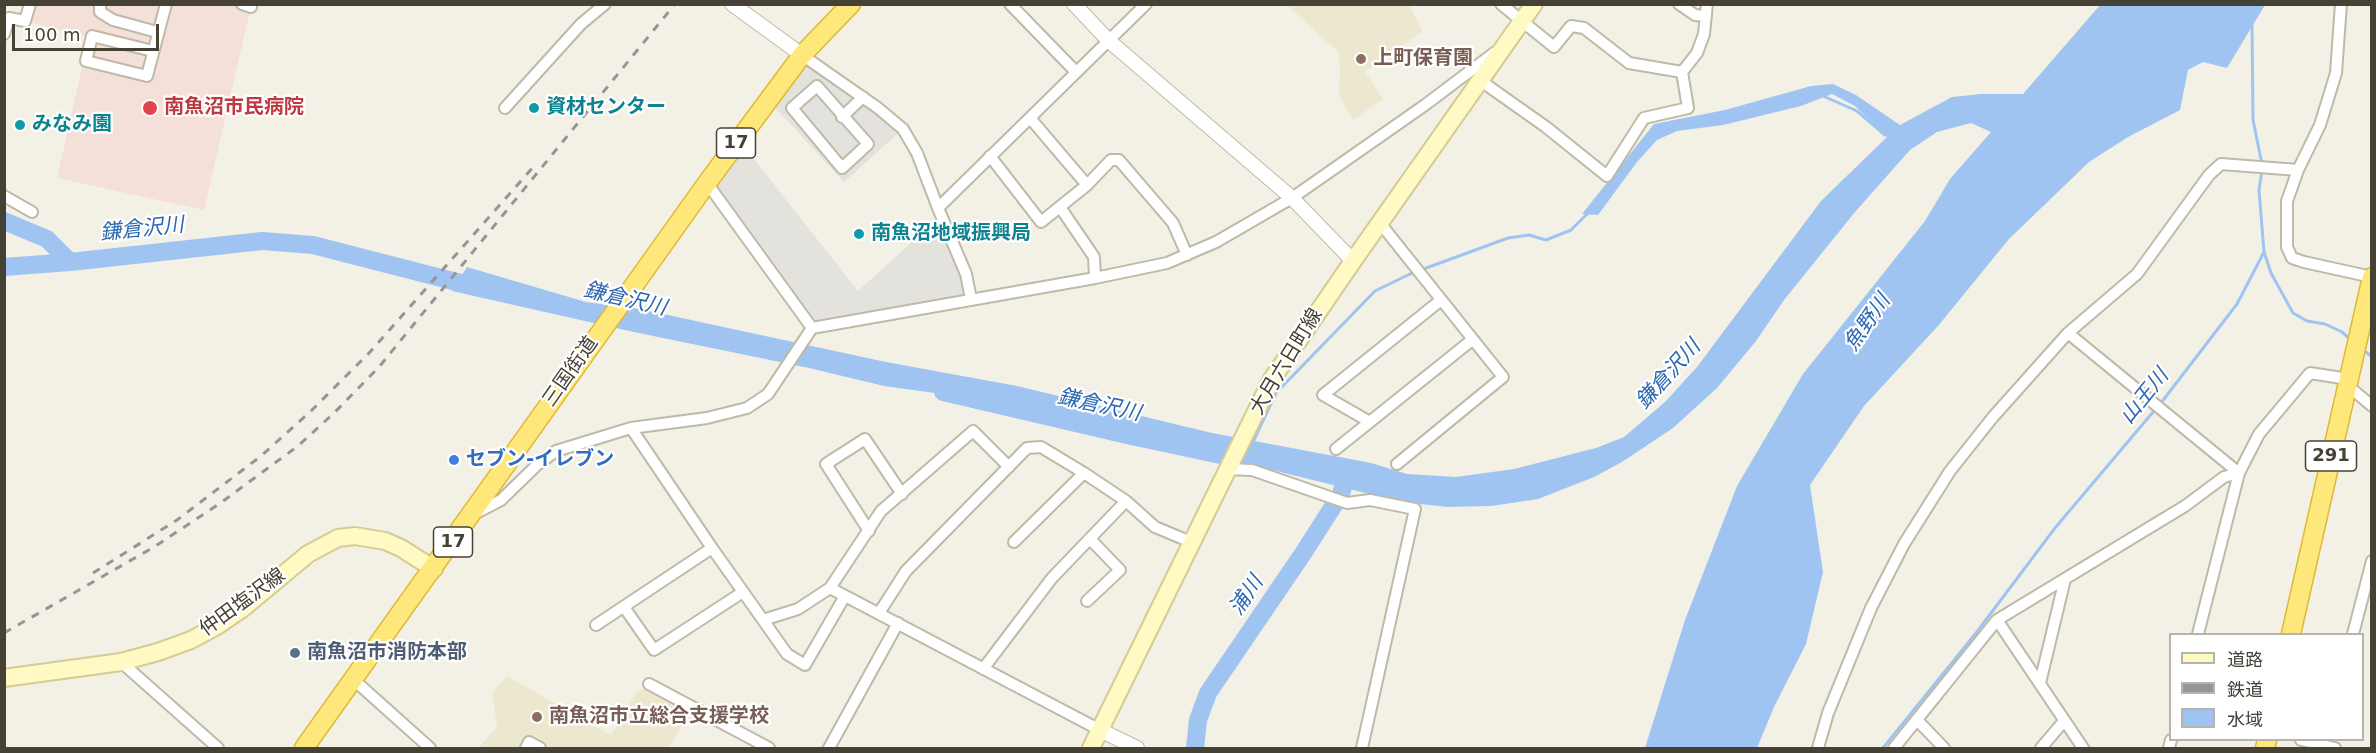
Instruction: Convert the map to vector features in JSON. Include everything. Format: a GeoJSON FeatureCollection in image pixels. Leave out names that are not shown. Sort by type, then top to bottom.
{"type":"FeatureCollection","features":[{"type":"Feature","properties":{"kind":"highway","name":"三国街道"},"geometry":{"type":"LineString","coordinates":[[304,748],[434,569],[598,333],[707,183],[802,55],[851,4]]}},
{"type":"Feature","properties":{"kind":"highway","name":"291"},"geometry":{"type":"LineString","coordinates":[[2290,633],[2372,277]]}},
{"type":"Feature","properties":{"kind":"main road","name":"大月六日町線"},"geometry":{"type":"LineString","coordinates":[[1091,748],[1272,379],[1534,4]]}},
{"type":"Feature","properties":{"kind":"main road","name":"仲田塩沢線"},"geometry":{"type":"LineString","coordinates":[[4,678],[121,662],[191,640],[217,626],[260,595],[308,554],[338,538],[355,536],[385,541],[401,548],[434,569]]}},
{"type":"Feature","properties":{"kind":"street"},"geometry":{"type":"LineString","coordinates":[[4,34],[9,18],[26,21],[30,4]]}},
{"type":"Feature","properties":{"kind":"street"},"geometry":{"type":"LineString","coordinates":[[100,4],[100,12],[113,20],[157,32]]}},
{"type":"Feature","properties":{"kind":"street"},"geometry":{"type":"LineString","coordinates":[[153,51],[92,36],[86,61],[147,76],[166,4]]}},
{"type":"Feature","properties":{"kind":"street"},"geometry":{"type":"LineString","coordinates":[[505,108],[581,24],[605,4]]}},
{"type":"Feature","properties":{"kind":"street"},"geometry":{"type":"LineString","coordinates":[[732,4],[903,129],[917,153],[966,274],[971,299]]}},
{"type":"Feature","properties":{"kind":"street"},"geometry":{"type":"LineString","coordinates":[[1010,4],[1076,72]]}},
{"type":"Feature","properties":{"kind":"street"},"geometry":{"type":"LineString","coordinates":[[1074,4],[1108,40],[1292,198],[1353,261]]}},
{"type":"Feature","properties":{"kind":"street"},"geometry":{"type":"LineString","coordinates":[[938,208],[1146,4]]}},
{"type":"Feature","properties":{"kind":"street"},"geometry":{"type":"LineString","coordinates":[[1501,4],[1554,47],[1571,26],[1584,28],[1629,63],[1682,72]]}},
{"type":"Feature","properties":{"kind":"street"},"geometry":{"type":"LineString","coordinates":[[1481,81],[1546,127],[1607,176],[1644,118],[1688,108],[1682,72],[1697,52],[1704,34],[1706,10],[1695,15],[1679,4]]}},
{"type":"Feature","properties":{"kind":"street"},"geometry":{"type":"LineString","coordinates":[[2341,4],[2336,73],[2320,125],[2298,170],[2287,201],[2287,248],[2292,258],[2372,277]]}},
{"type":"Feature","properties":{"kind":"street"},"geometry":{"type":"LineString","coordinates":[[470,516],[501,500],[538,464],[556,451],[631,428],[707,418],[747,408],[768,394],[785,372],[812,328],[1167,263],[1216,242],[1292,198],[1459,81],[1510,39]]}},
{"type":"Feature","properties":{"kind":"street"},"geometry":{"type":"LineString","coordinates":[[817,86],[842,117],[868,144],[842,168],[792,108],[817,86]]}},
{"type":"Feature","properties":{"kind":"street"},"geometry":{"type":"LineString","coordinates":[[842,117],[863,98]]}},
{"type":"Feature","properties":{"kind":"street"},"geometry":{"type":"LineString","coordinates":[[1030,117],[1087,185]]}},
{"type":"Feature","properties":{"kind":"street"},"geometry":{"type":"LineString","coordinates":[[990,156],[1041,222],[1087,185],[1111,160],[1119,160],[1173,223],[1187,255]]}},
{"type":"Feature","properties":{"kind":"street"},"geometry":{"type":"LineString","coordinates":[[1818,748],[1828,714],[1867,618],[1904,544],[1958,462],[1993,417],[2068,333],[2137,273],[2209,175],[2221,164],[2298,170]]}},
{"type":"Feature","properties":{"kind":"street"},"geometry":{"type":"LineString","coordinates":[[707,183],[812,328]]}},
{"type":"Feature","properties":{"kind":"street"},"geometry":{"type":"LineString","coordinates":[[4,196],[32,212]]}},
{"type":"Feature","properties":{"kind":"street"},"geometry":{"type":"LineString","coordinates":[[1060,207],[1094,257],[1095,278]]}},
{"type":"Feature","properties":{"kind":"street"},"geometry":{"type":"LineString","coordinates":[[1380,224],[1503,377],[1397,464]]}},
{"type":"Feature","properties":{"kind":"street"},"geometry":{"type":"LineString","coordinates":[[1370,422],[1323,395],[1441,300]]}},
{"type":"Feature","properties":{"kind":"street"},"geometry":{"type":"LineString","coordinates":[[2068,333],[2239,473]]}},
{"type":"Feature","properties":{"kind":"street"},"geometry":{"type":"LineString","coordinates":[[1336,449],[1472,340]]}},
{"type":"Feature","properties":{"kind":"street"},"geometry":{"type":"LineString","coordinates":[[2198,633],[2239,473],[2259,434],[2310,373],[2348,382],[2372,406]]}},
{"type":"Feature","properties":{"kind":"street"},"geometry":{"type":"LineString","coordinates":[[631,428],[742,592],[787,654],[805,665],[845,596]]}},
{"type":"Feature","properties":{"kind":"street"},"geometry":{"type":"LineString","coordinates":[[763,620],[798,609],[830,588],[881,511],[973,431],[1009,467]]}},
{"type":"Feature","properties":{"kind":"street"},"geometry":{"type":"LineString","coordinates":[[868,531],[826,464],[866,439],[902,494]]}},
{"type":"Feature","properties":{"kind":"street"},"geometry":{"type":"LineString","coordinates":[[879,613],[906,571],[1027,448],[1041,447],[1126,501],[1155,527],[1191,542]]}},
{"type":"Feature","properties":{"kind":"street"},"geometry":{"type":"LineString","coordinates":[[1227,469],[1252,470],[1347,503],[1370,500],[1415,509],[1362,748]]}},
{"type":"Feature","properties":{"kind":"street"},"geometry":{"type":"LineString","coordinates":[[1014,542],[1084,473]]}},
{"type":"Feature","properties":{"kind":"street"},"geometry":{"type":"LineString","coordinates":[[1894,748],[1996,620],[2185,506],[2224,477],[2239,473]]}},
{"type":"Feature","properties":{"kind":"street"},"geometry":{"type":"LineString","coordinates":[[983,669],[1052,578],[1126,501]]}},
{"type":"Feature","properties":{"kind":"street"},"geometry":{"type":"LineString","coordinates":[[1087,601],[1120,570],[1091,540]]}},
{"type":"Feature","properties":{"kind":"street"},"geometry":{"type":"LineString","coordinates":[[596,625],[712,548]]}},
{"type":"Feature","properties":{"kind":"street"},"geometry":{"type":"LineString","coordinates":[[2353,633],[2372,561]]}},
{"type":"Feature","properties":{"kind":"street"},"geometry":{"type":"LineString","coordinates":[[2040,683],[2065,579]]}},
{"type":"Feature","properties":{"kind":"street"},"geometry":{"type":"LineString","coordinates":[[830,588],[1137,748]]}},
{"type":"Feature","properties":{"kind":"street"},"geometry":{"type":"LineString","coordinates":[[624,606],[654,650],[742,592]]}},
{"type":"Feature","properties":{"kind":"street"},"geometry":{"type":"LineString","coordinates":[[1996,620],[2083,748]]}},
{"type":"Feature","properties":{"kind":"street"},"geometry":{"type":"LineString","coordinates":[[829,748],[898,623]]}},
{"type":"Feature","properties":{"kind":"street"},"geometry":{"type":"LineString","coordinates":[[121,662],[218,748]]}},
{"type":"Feature","properties":{"kind":"street"},"geometry":{"type":"LineString","coordinates":[[354,680],[430,748]]}},
{"type":"Feature","properties":{"kind":"street"},"geometry":{"type":"LineString","coordinates":[[649,684],[769,748]]}},
{"type":"Feature","properties":{"kind":"street"},"geometry":{"type":"LineString","coordinates":[[1917,720],[1944,748]]}},
{"type":"Feature","properties":{"kind":"street"},"geometry":{"type":"LineString","coordinates":[[2041,748],[2064,721]]}},
{"type":"Feature","properties":{"kind":"street"},"geometry":{"type":"LineString","coordinates":[[2305,741],[2327,746]]}},
{"type":"Feature","properties":{"kind":"street"},"geometry":{"type":"LineString","coordinates":[[526,748],[529,742],[540,748]]}},
{"type":"Feature","properties":{"kind":"shaded area","name":"南魚沼市民病院"},"geometry":{"type":"Polygon","coordinates":[[[244,4],[251,7],[204,210],[57,178],[89,37],[25,21],[30,5],[244,4]]]}},
{"type":"Feature","properties":{"kind":"shaded area","name":"上町保育園"},"geometry":{"type":"Polygon","coordinates":[[[1287,5],[1409,5],[1423,31],[1365,72],[1383,99],[1353,120],[1339,95],[1338,52],[1287,5]]]}},
{"type":"Feature","properties":{"kind":"shaded area"},"geometry":{"type":"Polygon","coordinates":[[[802,55],[903,129],[844,182],[768,100],[802,55]]]}},
{"type":"Feature","properties":{"kind":"shaded area"},"geometry":{"type":"Polygon","coordinates":[[[739,140],[858,291],[941,216],[971,299],[812,328],[707,183],[739,140]]]}},
{"type":"Feature","properties":{"kind":"shaded area","name":"南魚沼市立総合支援学校"},"geometry":{"type":"Polygon","coordinates":[[[507,676],[611,735],[637,692],[649,684],[692,707],[669,748],[478,748],[497,727],[492,693],[507,676]]]}},
{"type":"Feature","properties":{"kind":"water","name":"魚野川"},"geometry":{"type":"Polygon","coordinates":[[[2100,5],[2265,5],[2227,68],[2203,62],[2188,70],[2180,110],[2128,137],[2089,162],[2009,239],[1938,326],[1864,406],[1810,485],[1823,572],[1806,644],[1774,707],[1757,748],[1645,748],[1685,620],[1737,486],[1803,374],[1925,221],[1950,179],[1991,132],[1971,123],[1937,132],[1910,150],[1855,212],[1717,388],[1673,428],[1622,462],[1594,477],[1538,499],[1491,506],[1448,507],[1402,502],[1264,468],[1211,448],[1014,404],[884,386],[452,291],[467,267],[586,302],[640,309],[886,362],[1017,386],[1212,433],[1371,463],[1407,474],[1456,477],[1514,469],[1596,448],[1624,437],[1665,402],[1697,367],[1821,201],[1887,137],[1855,106],[1832,94],[1801,106],[1723,125],[1677,131],[1657,140],[1637,162],[1598,215],[1582,214],[1654,124],[1725,110],[1811,86],[1833,84],[1856,95],[1900,125],[1952,97],[2023,94],[2100,5]]]}},
{"type":"Feature","properties":{"kind":"waterway","name":"山王川"},"geometry":{"type":"LineString","coordinates":[[2252,24],[2253,120],[2262,164]]}},
{"type":"Feature","properties":{"kind":"waterway"},"geometry":{"type":"LineString","coordinates":[[1823,96],[1857,111],[1885,135]]}},
{"type":"Feature","properties":{"kind":"waterway"},"geometry":{"type":"LineString","coordinates":[[2262,170],[2259,190],[2264,252],[2271,273],[2293,313],[2307,321],[2325,324],[2342,332],[2350,339]]}},
{"type":"Feature","properties":{"kind":"waterway"},"geometry":{"type":"LineString","coordinates":[[1253,442],[1276,393],[1375,291],[1410,274],[1508,238],[1529,235],[1546,240],[1571,230],[1589,212]]}},
{"type":"Feature","properties":{"kind":"waterway"},"geometry":{"type":"LineString","coordinates":[[4,221],[47,239],[70,262]]}},
{"type":"Feature","properties":{"kind":"waterway","name":"鎌倉沢川"},"geometry":{"type":"LineString","coordinates":[[4,267],[262,241],[313,245],[480,288]]}},
{"type":"Feature","properties":{"kind":"waterway","name":"山王川"},"geometry":{"type":"LineString","coordinates":[[1883,748],[1976,633],[2055,528],[2164,399],[2237,304],[2264,252]]}},
{"type":"Feature","properties":{"kind":"waterway"},"geometry":{"type":"LineString","coordinates":[[2366,352],[2372,357]]}},
{"type":"Feature","properties":{"kind":"waterway","name":"鎌倉沢川"},"geometry":{"type":"LineString","coordinates":[[943,392],[1244,460],[1268,461]]}},
{"type":"Feature","properties":{"kind":"waterway","name":"浦川"},"geometry":{"type":"LineString","coordinates":[[1195,748],[1198,720],[1208,693],[1341,494],[1347,473]]}},
{"type":"Feature","properties":{"kind":"railway"},"geometry":{"type":"LineString","coordinates":[[4,633],[154,547],[219,504],[298,446],[334,413],[379,367],[675,4]]}},
{"type":"Feature","properties":{"kind":"railway"},"geometry":{"type":"LineString","coordinates":[[93,573],[177,520],[261,456],[311,411],[370,352],[535,165]]}},
{"type":"Feature","properties":{"kind":"place","name":"上町保育園"},"geometry":{"type":"Point","coordinates":[1361,59]}},
{"type":"Feature","properties":{"kind":"place","name":"南魚沼市民病院"},"geometry":{"type":"Point","coordinates":[150,108]}},
{"type":"Feature","properties":{"kind":"place","name":"資材センター"},"geometry":{"type":"Point","coordinates":[534,108]}},
{"type":"Feature","properties":{"kind":"place","name":"みなみ園"},"geometry":{"type":"Point","coordinates":[20,125]}},
{"type":"Feature","properties":{"kind":"place","name":"南魚沼地域振興局"},"geometry":{"type":"Point","coordinates":[859,234]}},
{"type":"Feature","properties":{"kind":"place","name":"セブン-イレブン"},"geometry":{"type":"Point","coordinates":[454,460]}},
{"type":"Feature","properties":{"kind":"place","name":"南魚沼市消防本部"},"geometry":{"type":"Point","coordinates":[295,653]}},
{"type":"Feature","properties":{"kind":"place","name":"南魚沼市立総合支援学校"},"geometry":{"type":"Point","coordinates":[537,717]}}]}
